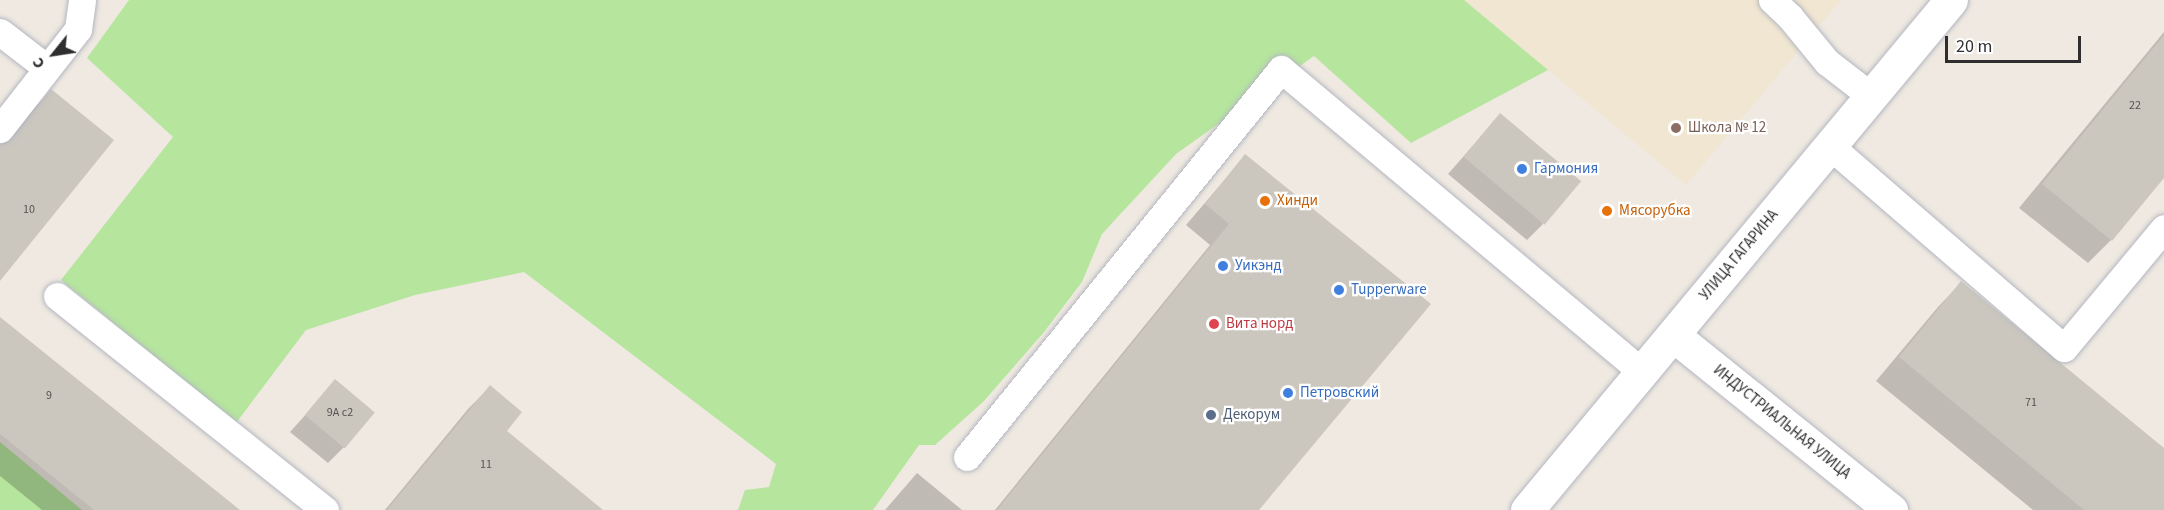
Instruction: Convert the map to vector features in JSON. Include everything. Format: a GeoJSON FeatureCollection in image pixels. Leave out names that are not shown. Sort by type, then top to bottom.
{"type":"FeatureCollection","features":[{"type":"Feature","properties":{"kind":"street","name":"УЛИЦА ГАГАРИНА"},"geometry":{"type":"LineString","coordinates":[[1527,510],[1951,0]]}},
{"type":"Feature","properties":{"kind":"street","name":"ИНДУСТРИАЛЬНАЯ УЛИЦА"},"geometry":{"type":"LineString","coordinates":[[1672,335],[1891,510]]}},
{"type":"Feature","properties":{"kind":"lane"},"geometry":{"type":"LineString","coordinates":[[0,129],[78,29],[82,0]]}},
{"type":"Feature","properties":{"kind":"lane"},"geometry":{"type":"LineString","coordinates":[[1772,0],[1790,17],[1827,62],[1871,96]]}},
{"type":"Feature","properties":{"kind":"lane"},"geometry":{"type":"LineString","coordinates":[[0,32],[47,68]]}},
{"type":"Feature","properties":{"kind":"lane"},"geometry":{"type":"LineString","coordinates":[[967,457],[1281,69],[1642,372]]}},
{"type":"Feature","properties":{"kind":"lane"},"geometry":{"type":"LineString","coordinates":[[1830,146],[2064,348],[2164,228]]}},
{"type":"Feature","properties":{"kind":"lane"},"geometry":{"type":"LineString","coordinates":[[57,296],[326,510]]}},
{"type":"Feature","properties":{"kind":"shaded area","name":"Школа № 12"},"geometry":{"type":"Polygon","coordinates":[[[1464,0],[1841,0],[1686,185],[1464,0]]]}},
{"type":"Feature","properties":{"kind":"green space"},"geometry":{"type":"Polygon","coordinates":[[[129,0],[1464,0],[1548,70],[1411,143],[1314,56],[1176,154],[1102,234],[1082,282],[1044,332],[984,401],[935,445],[919,445],[873,510],[738,510],[745,490],[769,487],[776,464],[524,272],[415,295],[306,330],[236,423],[61,280],[173,137],[87,58],[129,0]]]}},
{"type":"Feature","properties":{"kind":"green space"},"geometry":{"type":"Polygon","coordinates":[[[0,442],[82,510],[0,510],[0,442]]]}},
{"type":"Feature","properties":{"kind":"building"},"geometry":{"type":"Polygon","coordinates":[[[2164,35],[2164,178],[2112,241],[2042,184],[2164,35]]]}},
{"type":"Feature","properties":{"kind":"building"},"geometry":{"type":"Polygon","coordinates":[[[51,89],[114,140],[0,281],[0,144],[12,139],[51,89]]]}},
{"type":"Feature","properties":{"kind":"building","name":"Гармония"},"geometry":{"type":"Polygon","coordinates":[[[1500,113],[1581,181],[1545,225],[1463,157],[1500,113]]]}},
{"type":"Feature","properties":{"kind":"building"},"geometry":{"type":"Polygon","coordinates":[[[1245,154],[1431,304],[1259,510],[997,510],[1229,224],[1205,204],[1245,154]]]}},
{"type":"Feature","properties":{"kind":"building"},"geometry":{"type":"Polygon","coordinates":[[[1961,281],[2164,448],[2164,510],[2084,510],[1899,357],[1961,281]]]}},
{"type":"Feature","properties":{"kind":"building"},"geometry":{"type":"Polygon","coordinates":[[[0,317],[240,510],[94,510],[0,434],[0,317]]]}},
{"type":"Feature","properties":{"kind":"building"},"geometry":{"type":"Polygon","coordinates":[[[335,379],[375,412],[345,448],[305,415],[335,379]]]}},
{"type":"Feature","properties":{"kind":"building"},"geometry":{"type":"Polygon","coordinates":[[[490,385],[522,412],[507,431],[603,510],[387,510],[490,385]]]}},
{"type":"Feature","properties":{"kind":"place","name":"Школа № 12"},"geometry":{"type":"Point","coordinates":[1676,128]}},
{"type":"Feature","properties":{"kind":"place","name":"Гармония"},"geometry":{"type":"Point","coordinates":[1522,169]}},
{"type":"Feature","properties":{"kind":"place","name":"Хинди"},"geometry":{"type":"Point","coordinates":[1265,201]}},
{"type":"Feature","properties":{"kind":"place","name":"Мясорубка"},"geometry":{"type":"Point","coordinates":[1607,211]}},
{"type":"Feature","properties":{"kind":"place","name":"Уикэнд"},"geometry":{"type":"Point","coordinates":[1223,266]}},
{"type":"Feature","properties":{"kind":"place","name":"Tupperware"},"geometry":{"type":"Point","coordinates":[1339,290]}},
{"type":"Feature","properties":{"kind":"place","name":"Вита норд"},"geometry":{"type":"Point","coordinates":[1214,324]}},
{"type":"Feature","properties":{"kind":"place","name":"Петровский"},"geometry":{"type":"Point","coordinates":[1288,393]}},
{"type":"Feature","properties":{"kind":"place","name":"Декорум"},"geometry":{"type":"Point","coordinates":[1211,415]}}]}
